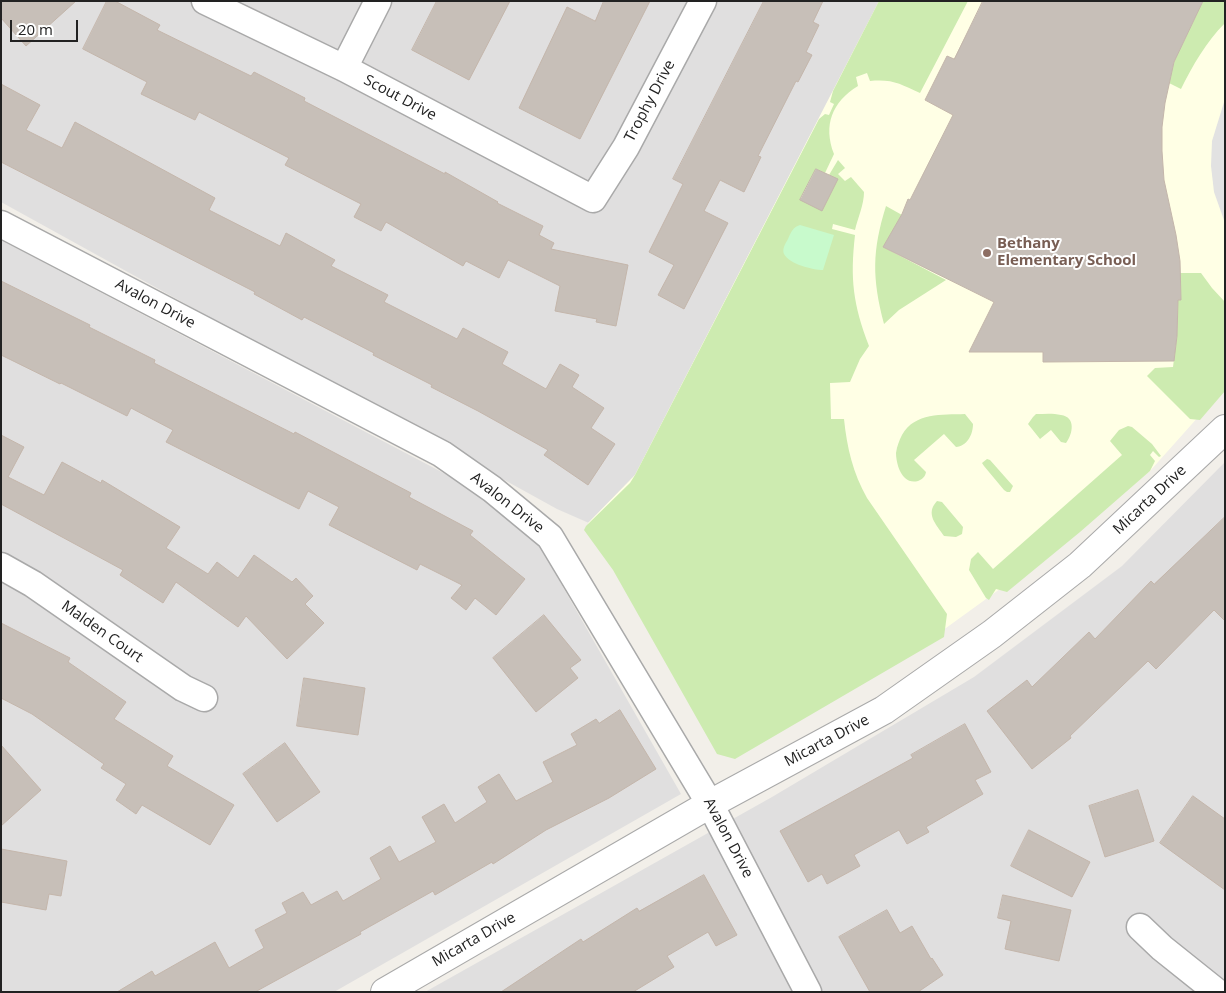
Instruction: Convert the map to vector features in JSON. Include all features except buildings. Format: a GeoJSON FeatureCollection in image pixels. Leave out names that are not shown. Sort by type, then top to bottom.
{"type":"FeatureCollection","features":[{"type":"Feature","properties":{"kind":"street","name":"Scout Drive"},"geometry":{"type":"LineString","coordinates":[[205,1],[344,68],[593,198]]}},
{"type":"Feature","properties":{"kind":"street"},"geometry":{"type":"LineString","coordinates":[[344,68],[378,1]]}},
{"type":"Feature","properties":{"kind":"street","name":"Trophy Drive"},"geometry":{"type":"LineString","coordinates":[[593,198],[626,147],[703,1]]}},
{"type":"Feature","properties":{"kind":"street","name":"Avalon Drive"},"geometry":{"type":"LineString","coordinates":[[1,224],[442,454],[492,489],[550,537],[710,804],[808,992]]}},
{"type":"Feature","properties":{"kind":"street","name":"Micarta Drive"},"geometry":{"type":"LineString","coordinates":[[385,992],[710,804],[884,710],[992,634],[1080,565],[1225,429]]}},
{"type":"Feature","properties":{"kind":"street","name":"Malden Court"},"geometry":{"type":"LineString","coordinates":[[1,566],[32,584],[183,688],[204,698]]}},
{"type":"Feature","properties":{"kind":"street"},"geometry":{"type":"LineString","coordinates":[[1140,927],[1162,948],[1217,992]]}},
{"type":"Feature","properties":{"kind":"shaded area"},"geometry":{"type":"Polygon","coordinates":[[[1,1],[880,1],[635,475],[589,523],[557,509],[1,202],[1,1]]]}},
{"type":"Feature","properties":{"kind":"shaded area","name":"Bethany Elementary School"},"geometry":{"type":"Polygon","coordinates":[[[879,1],[1225,1],[1225,387],[1150,471],[1051,552],[946,628],[728,755],[634,593],[588,523],[635,475],[879,1]]]}},
{"type":"Feature","properties":{"kind":"shaded area"},"geometry":{"type":"Polygon","coordinates":[[[1225,99],[1225,223],[1214,192],[1211,166],[1212,141],[1225,99]]]}},
{"type":"Feature","properties":{"kind":"shaded area"},"geometry":{"type":"Polygon","coordinates":[[[1,240],[472,488],[535,538],[681,794],[334,992],[1,992],[1,240]]]}},
{"type":"Feature","properties":{"kind":"shaded area"},"geometry":{"type":"Polygon","coordinates":[[[1225,462],[1225,992],[425,992],[772,797],[974,677],[1122,566],[1225,462]]]}},
{"type":"Feature","properties":{"kind":"green space"},"geometry":{"type":"Polygon","coordinates":[[[879,1],[968,1],[920,93],[891,82],[870,81],[867,73],[856,77],[858,86],[842,99],[832,115],[829,133],[834,154],[825,173],[816,169],[800,199],[837,179],[829,175],[838,160],[845,168],[838,174],[845,181],[851,177],[864,192],[855,230],[833,224],[832,229],[855,235],[854,291],[859,317],[869,346],[860,359],[850,382],[830,383],[831,419],[844,419],[851,460],[867,498],[947,614],[944,637],[735,759],[717,754],[613,570],[584,530],[630,483],[635,475],[819,119],[825,114],[829,115],[834,104],[830,102],[833,91],[879,1]]]}},
{"type":"Feature","properties":{"kind":"green space"},"geometry":{"type":"Polygon","coordinates":[[[1203,1],[1225,1],[1225,23],[1200,54],[1181,89],[1169,83],[1174,62],[1203,1]]]}},
{"type":"Feature","properties":{"kind":"green space"},"geometry":{"type":"Polygon","coordinates":[[[886,206],[902,215],[883,247],[946,280],[899,310],[884,324],[877,292],[875,265],[878,237],[886,206]]]}},
{"type":"Feature","properties":{"kind":"green space"},"geometry":{"type":"Polygon","coordinates":[[[800,225],[834,235],[823,270],[808,268],[791,261],[784,254],[784,246],[791,232],[800,225]]]}},
{"type":"Feature","properties":{"kind":"green space"},"geometry":{"type":"Polygon","coordinates":[[[1180,273],[1201,273],[1225,302],[1225,391],[1200,420],[1190,419],[1147,376],[1155,368],[1173,367],[1177,336],[1178,300],[1181,299],[1180,273]]]}},
{"type":"Feature","properties":{"kind":"green space"},"geometry":{"type":"Polygon","coordinates":[[[965,414],[973,424],[971,436],[966,442],[956,447],[944,434],[914,460],[926,472],[923,478],[914,482],[905,478],[898,467],[896,453],[900,439],[907,428],[914,422],[930,416],[965,414]]]}},
{"type":"Feature","properties":{"kind":"green space"},"geometry":{"type":"Polygon","coordinates":[[[1036,414],[1066,416],[1072,426],[1066,443],[1061,442],[1051,430],[1040,439],[1028,424],[1036,414]]]}},
{"type":"Feature","properties":{"kind":"green space"},"geometry":{"type":"Polygon","coordinates":[[[1128,426],[1132,427],[1152,444],[1161,456],[1159,457],[1153,451],[1150,455],[1155,461],[1150,471],[1007,592],[996,589],[989,600],[986,598],[969,570],[971,559],[978,552],[993,569],[1122,455],[1110,441],[1119,430],[1128,426]]]}},
{"type":"Feature","properties":{"kind":"green space"},"geometry":{"type":"Polygon","coordinates":[[[987,459],[1013,486],[1010,492],[1004,490],[984,466],[982,463],[987,459]]]}},
{"type":"Feature","properties":{"kind":"green space"},"geometry":{"type":"Polygon","coordinates":[[[937,501],[942,502],[963,527],[962,534],[956,537],[944,536],[932,515],[932,510],[937,501]]]}},
{"type":"Feature","properties":{"kind":"place","name":"Bethany Elementary School"},"geometry":{"type":"Point","coordinates":[987,253]}}]}
